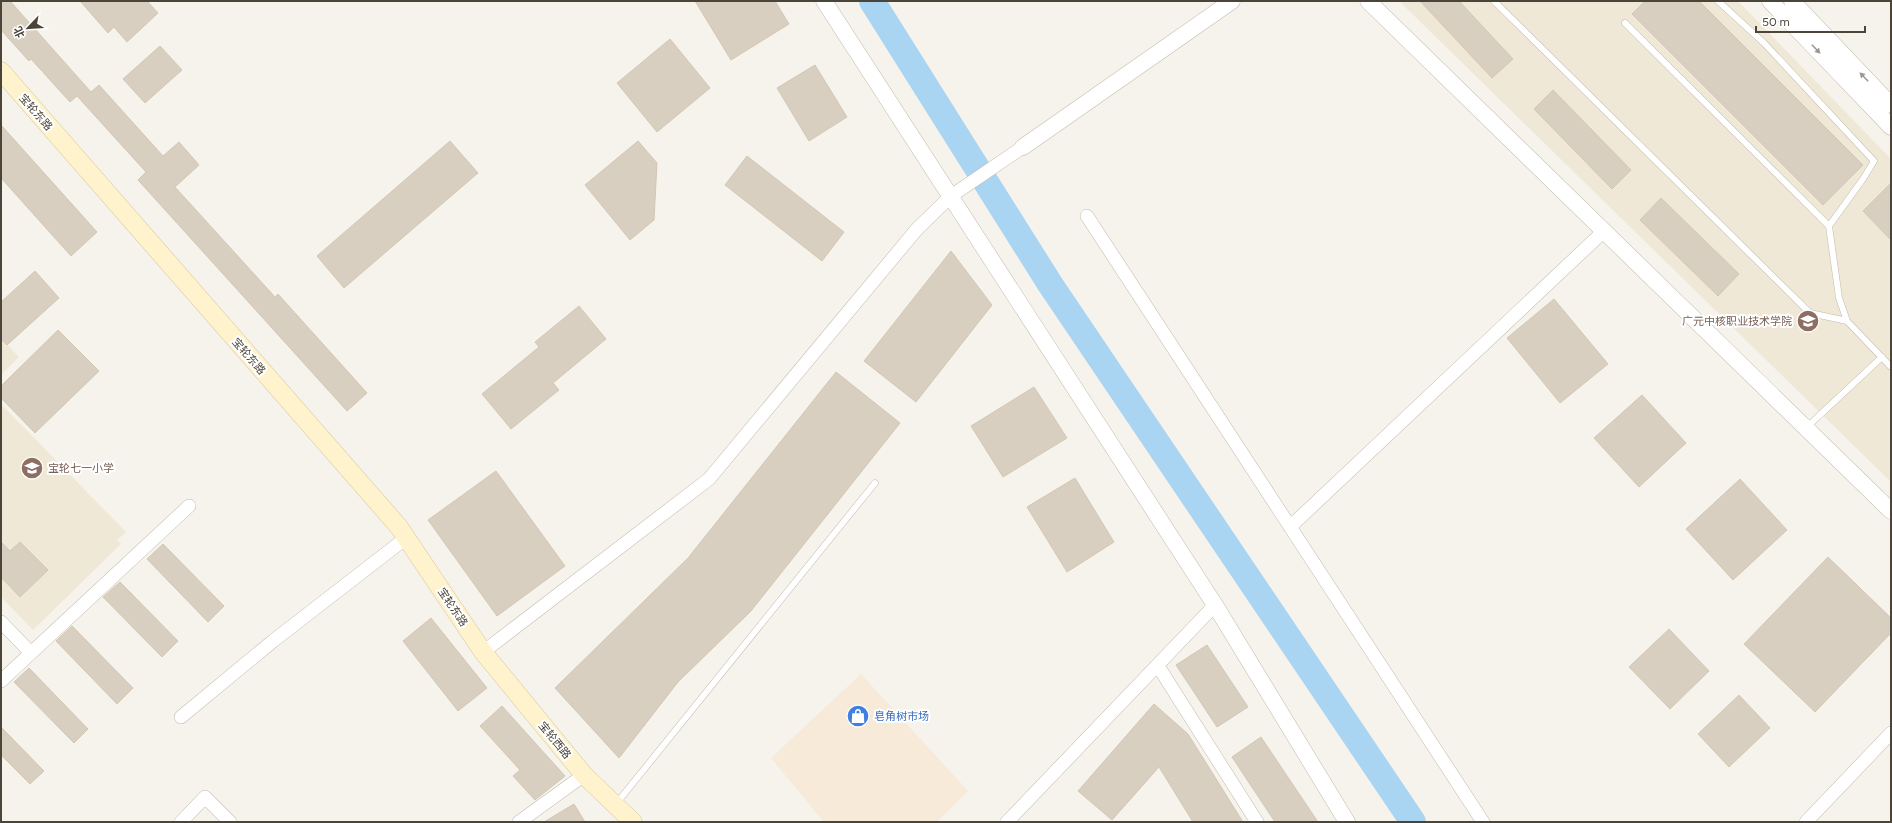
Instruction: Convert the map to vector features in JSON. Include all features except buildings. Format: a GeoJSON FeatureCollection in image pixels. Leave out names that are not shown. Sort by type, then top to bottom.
{"type":"FeatureCollection","features":[{"type":"Feature","properties":{"kind":"main road","name":"宝轮东路"},"geometry":{"type":"LineString","coordinates":[[1,71],[399,527],[483,652]]}},
{"type":"Feature","properties":{"kind":"main road","name":"宝轮西路"},"geometry":{"type":"LineString","coordinates":[[483,652],[584,775],[633,822]]}},
{"type":"Feature","properties":{"kind":"street"},"geometry":{"type":"LineString","coordinates":[[824,1],[1215,605],[1347,822]]}},
{"type":"Feature","properties":{"kind":"street"},"geometry":{"type":"LineString","coordinates":[[483,652],[709,479],[917,229],[951,196],[1232,1]]}},
{"type":"Feature","properties":{"kind":"street"},"geometry":{"type":"LineString","coordinates":[[1368,1],[1891,511]]}},
{"type":"Feature","properties":{"kind":"street"},"geometry":{"type":"LineString","coordinates":[[1770,1],[1891,127]]}},
{"type":"Feature","properties":{"kind":"street"},"geometry":{"type":"LineString","coordinates":[[1792,1],[1891,105]]}},
{"type":"Feature","properties":{"kind":"street"},"geometry":{"type":"LineString","coordinates":[[1087,216],[1483,822]]}},
{"type":"Feature","properties":{"kind":"street"},"geometry":{"type":"LineString","coordinates":[[1290,527],[1604,231]]}},
{"type":"Feature","properties":{"kind":"street"},"geometry":{"type":"LineString","coordinates":[[1,681],[189,506]]}},
{"type":"Feature","properties":{"kind":"street"},"geometry":{"type":"LineString","coordinates":[[181,717],[273,641],[406,538]]}},
{"type":"Feature","properties":{"kind":"street"},"geometry":{"type":"LineString","coordinates":[[1007,822],[1215,605]]}},
{"type":"Feature","properties":{"kind":"street"},"geometry":{"type":"LineString","coordinates":[[1,622],[31,653]]}},
{"type":"Feature","properties":{"kind":"street"},"geometry":{"type":"LineString","coordinates":[[1158,666],[1257,822]]}},
{"type":"Feature","properties":{"kind":"street"},"geometry":{"type":"LineString","coordinates":[[1806,822],[1891,733]]}},
{"type":"Feature","properties":{"kind":"street"},"geometry":{"type":"LineString","coordinates":[[519,822],[584,775]]}},
{"type":"Feature","properties":{"kind":"street"},"geometry":{"type":"LineString","coordinates":[[181,822],[205,797],[230,822]]}},
{"type":"Feature","properties":{"kind":"lane"},"geometry":{"type":"LineString","coordinates":[[1494,1],[1810,313],[1847,321]]}},
{"type":"Feature","properties":{"kind":"lane"},"geometry":{"type":"LineString","coordinates":[[1718,1],[1764,43],[1874,161],[1829,226]]}},
{"type":"Feature","properties":{"kind":"lane"},"geometry":{"type":"LineString","coordinates":[[1625,22],[1829,226],[1839,298],[1847,321],[1891,367]]}},
{"type":"Feature","properties":{"kind":"lane"},"geometry":{"type":"LineString","coordinates":[[1806,428],[1882,357]]}},
{"type":"Feature","properties":{"kind":"lane"},"geometry":{"type":"LineString","coordinates":[[615,805],[875,483]]}},
{"type":"Feature","properties":{"kind":"shaded area","name":"广元中核职业技术学院"},"geometry":{"type":"Polygon","coordinates":[[[1399,1],[1738,1],[1891,159],[1891,482],[1399,1]]]}},
{"type":"Feature","properties":{"kind":"shaded area"},"geometry":{"type":"Polygon","coordinates":[[[1,338],[19,357],[1,375],[1,338]]]}},
{"type":"Feature","properties":{"kind":"shaded area","name":"宝轮七一小学"},"geometry":{"type":"Polygon","coordinates":[[[1,404],[126,532],[117,540],[121,544],[33,630],[1,597],[1,404]]]}},
{"type":"Feature","properties":{"kind":"shaded area","name":"皂角树市场"},"geometry":{"type":"Polygon","coordinates":[[[861,674],[968,791],[937,822],[824,822],[771,758],[861,674]]]}},
{"type":"Feature","properties":{"kind":"waterway"},"geometry":{"type":"LineString","coordinates":[[872,1],[1050,284],[1413,822]]}},
{"type":"Feature","properties":{"kind":"place","name":"广元中核职业技术学院"},"geometry":{"type":"Point","coordinates":[1808,321]}},
{"type":"Feature","properties":{"kind":"place","name":"宝轮七一小学"},"geometry":{"type":"Point","coordinates":[32,468]}},
{"type":"Feature","properties":{"kind":"place","name":"皂角树市场"},"geometry":{"type":"Point","coordinates":[858,716]}}]}
